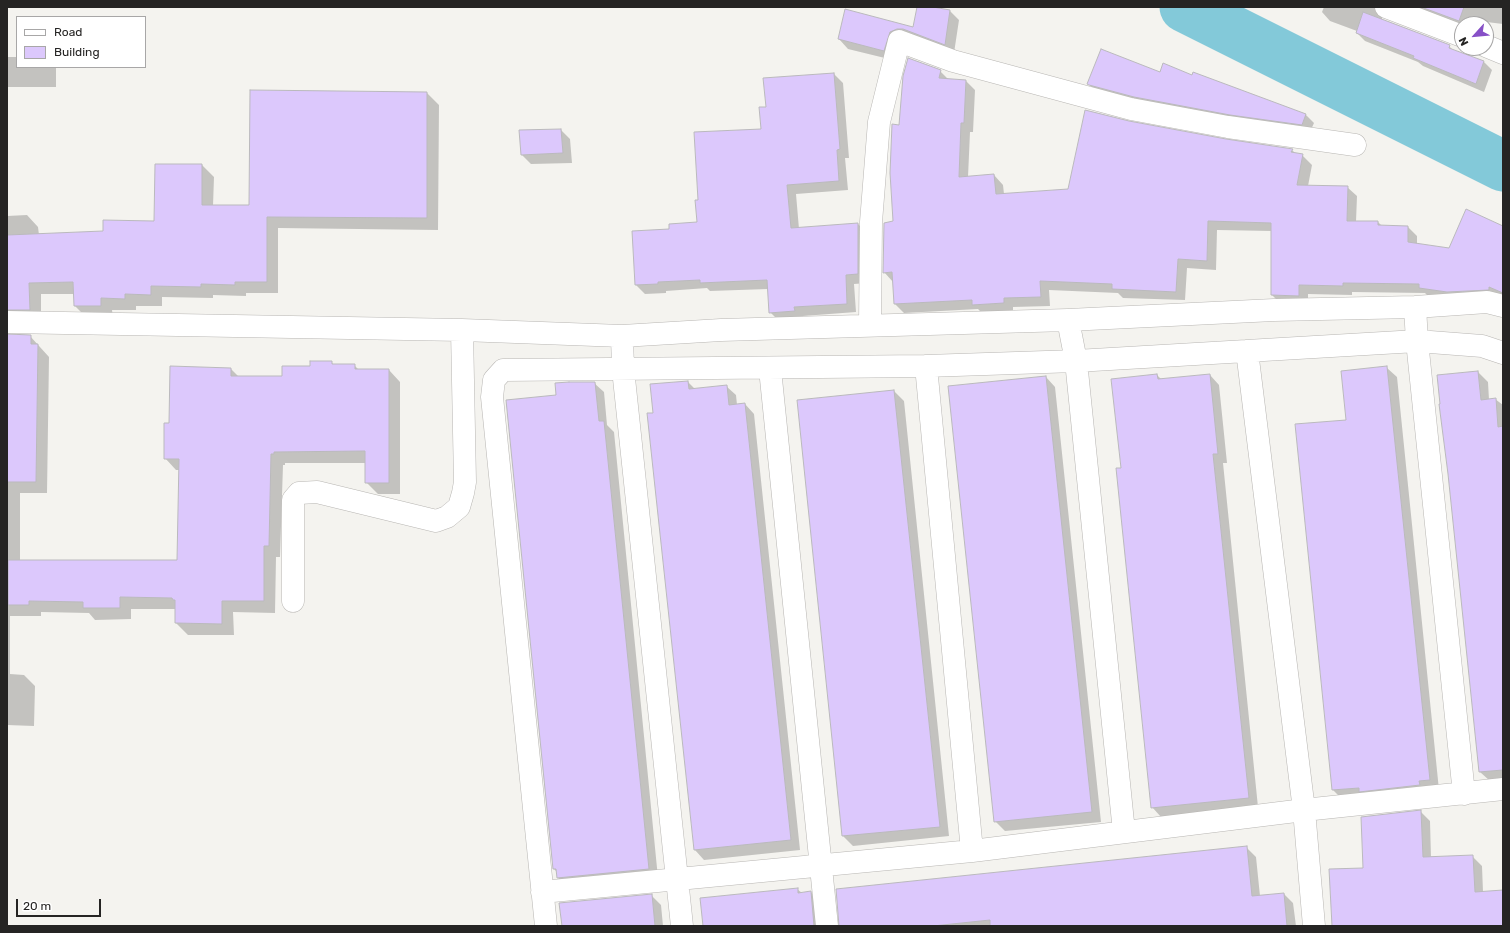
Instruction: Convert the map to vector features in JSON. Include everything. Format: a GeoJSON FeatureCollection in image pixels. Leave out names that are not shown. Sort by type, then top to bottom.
{"type":"FeatureCollection","features":[{"type":"Feature","properties":{"kind":"street"},"geometry":{"type":"LineString","coordinates":[[1386,7],[1423,13],[1454,31]]}},
{"type":"Feature","properties":{"kind":"street"},"geometry":{"type":"LineString","coordinates":[[870,326],[871,222],[880,122],[899,41],[953,61],[1131,110],[1228,127],[1355,145]]}},
{"type":"Feature","properties":{"kind":"street"},"geometry":{"type":"LineString","coordinates":[[7,322],[462,330],[622,336],[721,330],[1068,320],[1274,310],[1415,307],[1487,302],[1503,306]]}},
{"type":"Feature","properties":{"kind":"street"},"geometry":{"type":"LineString","coordinates":[[1415,307],[1417,340],[1464,794]]}},
{"type":"Feature","properties":{"kind":"street"},"geometry":{"type":"LineString","coordinates":[[1068,320],[1076,360],[1124,832]]}},
{"type":"Feature","properties":{"kind":"street"},"geometry":{"type":"LineString","coordinates":[[293,601],[293,500],[299,493],[317,492],[436,521],[447,517],[459,507],[464,493],[465,482],[462,330]]}},
{"type":"Feature","properties":{"kind":"street"},"geometry":{"type":"LineString","coordinates":[[622,336],[623,368],[682,926]]}},
{"type":"Feature","properties":{"kind":"street"},"geometry":{"type":"LineString","coordinates":[[546,926],[492,397],[494,380],[504,370],[926,366],[1247,351],[1417,340],[1482,346],[1503,353]]}},
{"type":"Feature","properties":{"kind":"street"},"geometry":{"type":"LineString","coordinates":[[1247,351],[1304,810],[1314,926]]}},
{"type":"Feature","properties":{"kind":"street"},"geometry":{"type":"LineString","coordinates":[[926,366],[972,851]]}},
{"type":"Feature","properties":{"kind":"street"},"geometry":{"type":"LineString","coordinates":[[770,368],[827,926]]}},
{"type":"Feature","properties":{"kind":"street"},"geometry":{"type":"LineString","coordinates":[[542,892],[820,867],[972,851],[1304,810],[1503,789]]}},
{"type":"Feature","properties":{"kind":"building"},"geometry":{"type":"Polygon","coordinates":[[[917,7],[933,7],[950,10],[945,45],[903,29],[897,29],[890,32],[884,51],[838,39],[845,9],[913,27],[917,7]]]}},
{"type":"Feature","properties":{"kind":"building"},"geometry":{"type":"Polygon","coordinates":[[[1421,7],[1464,7],[1461,16],[1454,16],[1454,19],[1421,7]]]}},
{"type":"Feature","properties":{"kind":"building"},"geometry":{"type":"Polygon","coordinates":[[[1363,12],[1450,45],[1449,48],[1454,50],[1454,56],[1471,56],[1484,61],[1476,84],[1413,58],[1414,56],[1356,33],[1363,12]]]}},
{"type":"Feature","properties":{"kind":"building"},"geometry":{"type":"Polygon","coordinates":[[[1101,49],[1160,72],[1163,63],[1192,75],[1193,72],[1306,114],[1302,125],[1230,115],[1134,97],[1089,85],[1087,84],[1101,49]]]}},
{"type":"Feature","properties":{"kind":"building"},"geometry":{"type":"Polygon","coordinates":[[[908,58],[941,70],[939,78],[966,80],[964,123],[961,123],[959,177],[994,174],[996,194],[1068,189],[1085,110],[1129,121],[1226,139],[1293,149],[1291,152],[1303,154],[1297,185],[1348,186],[1347,221],[1378,221],[1378,225],[1408,226],[1408,242],[1449,248],[1466,209],[1503,226],[1503,293],[1489,287],[1489,290],[1447,292],[1419,288],[1419,284],[1343,283],[1343,286],[1299,285],[1299,296],[1271,295],[1271,223],[1208,221],[1207,261],[1178,259],[1176,292],[1112,289],[1112,284],[1040,281],[1041,297],[1004,298],[1004,303],[972,305],[972,300],[894,304],[892,272],[883,273],[884,223],[893,221],[890,173],[892,124],[899,125],[903,76],[908,58]]]}},
{"type":"Feature","properties":{"kind":"building"},"geometry":{"type":"Polygon","coordinates":[[[834,73],[840,149],[837,150],[839,181],[787,185],[791,228],[858,223],[858,274],[846,275],[847,304],[794,307],[795,311],[769,313],[767,280],[700,283],[700,280],[658,282],[658,284],[635,285],[632,231],[669,229],[669,224],[697,222],[695,200],[698,200],[694,132],[761,129],[759,107],[766,107],[763,78],[834,73]]]}},
{"type":"Feature","properties":{"kind":"building"},"geometry":{"type":"Polygon","coordinates":[[[250,90],[427,92],[427,218],[267,217],[267,282],[235,282],[235,285],[201,284],[201,287],[151,286],[151,295],[125,294],[125,299],[101,298],[101,306],[74,306],[73,282],[29,283],[30,310],[7,310],[7,235],[103,231],[103,220],[154,221],[155,164],[202,164],[202,205],[249,205],[250,90]]]}},
{"type":"Feature","properties":{"kind":"building"},"geometry":{"type":"Polygon","coordinates":[[[561,129],[563,153],[521,155],[519,130],[561,129]]]}},
{"type":"Feature","properties":{"kind":"building"},"geometry":{"type":"Polygon","coordinates":[[[7,334],[31,335],[31,344],[38,344],[36,482],[7,482],[7,334]]]}},
{"type":"Feature","properties":{"kind":"building"},"geometry":{"type":"Polygon","coordinates":[[[310,361],[332,361],[332,364],[355,364],[355,369],[389,369],[389,483],[365,483],[365,451],[274,452],[274,454],[271,454],[269,546],[264,546],[264,601],[222,601],[222,624],[175,623],[175,600],[172,598],[120,597],[120,608],[83,608],[83,602],[29,601],[29,605],[8,605],[8,560],[177,560],[179,459],[164,459],[164,423],[169,423],[170,366],[231,368],[231,376],[282,376],[282,366],[310,366],[310,361]]]}},
{"type":"Feature","properties":{"kind":"building"},"geometry":{"type":"Polygon","coordinates":[[[1387,366],[1430,780],[1419,781],[1420,785],[1359,792],[1359,788],[1332,790],[1295,424],[1346,420],[1341,371],[1387,366]]]}},
{"type":"Feature","properties":{"kind":"building"},"geometry":{"type":"Polygon","coordinates":[[[1478,371],[1481,400],[1496,398],[1498,427],[1503,426],[1503,770],[1479,772],[1437,375],[1478,371]]]}},
{"type":"Feature","properties":{"kind":"building"},"geometry":{"type":"Polygon","coordinates":[[[1157,374],[1158,379],[1210,374],[1218,454],[1213,454],[1249,798],[1151,808],[1116,468],[1121,468],[1111,379],[1157,374]]]}},
{"type":"Feature","properties":{"kind":"building"},"geometry":{"type":"Polygon","coordinates":[[[1046,376],[1092,812],[994,822],[948,386],[1046,376]]]}},
{"type":"Feature","properties":{"kind":"building"},"geometry":{"type":"Polygon","coordinates":[[[688,381],[689,389],[727,385],[729,405],[745,403],[791,840],[694,850],[647,413],[653,413],[650,384],[688,381]]]}},
{"type":"Feature","properties":{"kind":"building"},"geometry":{"type":"Polygon","coordinates":[[[595,382],[599,421],[604,421],[649,869],[557,878],[556,869],[553,869],[506,400],[556,395],[555,383],[595,382]]]}},
{"type":"Feature","properties":{"kind":"building"},"geometry":{"type":"Polygon","coordinates":[[[894,390],[940,827],[842,836],[797,400],[894,390]]]}},
{"type":"Feature","properties":{"kind":"building"},"geometry":{"type":"Polygon","coordinates":[[[1421,810],[1423,857],[1473,855],[1475,892],[1503,890],[1503,926],[1332,926],[1329,869],[1363,868],[1361,817],[1421,810]]]}},
{"type":"Feature","properties":{"kind":"building"},"geometry":{"type":"Polygon","coordinates":[[[1247,846],[1252,896],[1284,893],[1287,926],[990,926],[990,920],[933,926],[839,926],[836,889],[1247,846]]]}},
{"type":"Feature","properties":{"kind":"building"},"geometry":{"type":"Polygon","coordinates":[[[798,888],[798,893],[811,891],[814,926],[703,926],[700,898],[798,888]]]}},
{"type":"Feature","properties":{"kind":"building"},"geometry":{"type":"Polygon","coordinates":[[[652,894],[655,926],[562,926],[559,903],[652,894]]]}},
{"type":"Feature","properties":{"kind":"waterway"},"geometry":{"type":"LineString","coordinates":[[1185,7],[1503,166]]}}]}
